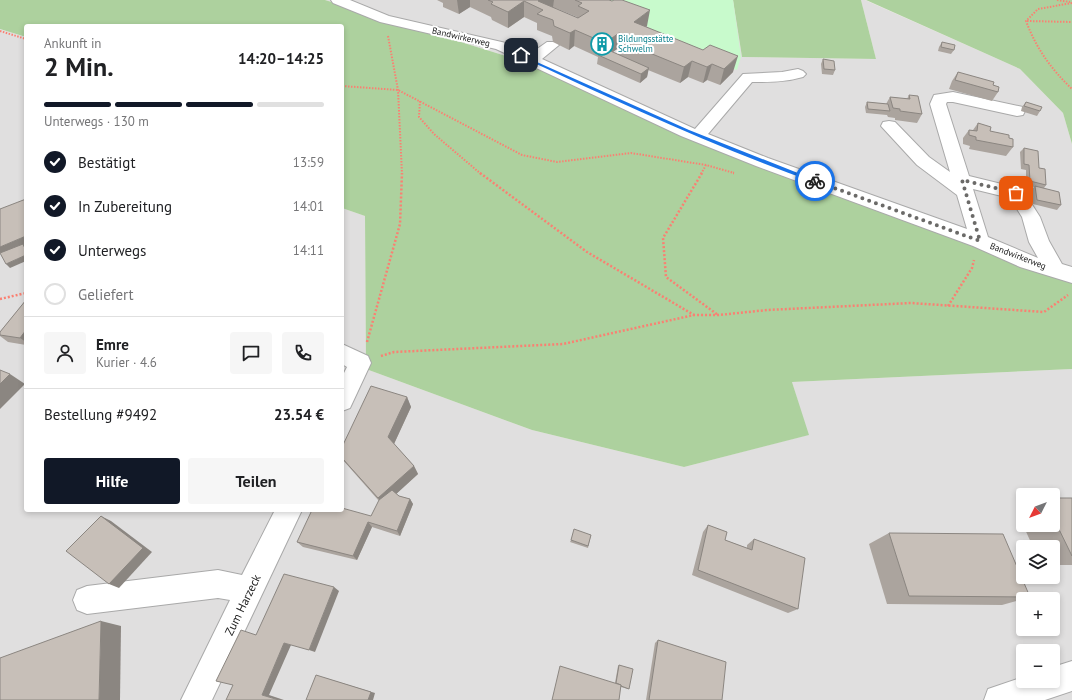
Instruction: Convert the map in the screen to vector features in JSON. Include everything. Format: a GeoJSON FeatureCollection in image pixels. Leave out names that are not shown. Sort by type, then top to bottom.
{"type":"FeatureCollection","features":[{"type":"Feature","properties":{"kind":"street","name":"Bandwirkerweg"},"geometry":{"type":"LineString","coordinates":[[338,0],[385,19],[501,46],[698,136],[762,162],[980,241],[1027,262],[1063,272]]}},
{"type":"Feature","properties":{"kind":"street"},"geometry":{"type":"LineString","coordinates":[[531,60],[552,45]]}},
{"type":"Feature","properties":{"kind":"street"},"geometry":{"type":"LineString","coordinates":[[698,136],[748,77],[782,77],[798,74]]}},
{"type":"Feature","properties":{"kind":"street"},"geometry":{"type":"LineString","coordinates":[[980,241],[938,104],[940,98],[953,97],[1017,111]]}},
{"type":"Feature","properties":{"kind":"street"},"geometry":{"type":"LineString","coordinates":[[890,126],[923,160],[963,186],[1016,193],[1031,217],[1039,242],[1063,272]]}},
{"type":"Feature","properties":{"kind":"street"},"geometry":{"type":"LineString","coordinates":[[344,391],[351,358]]}},
{"type":"Feature","properties":{"kind":"street","name":"Zum Harzeck"},"geometry":{"type":"LineString","coordinates":[[196,700],[288,512]]}},
{"type":"Feature","properties":{"kind":"street"},"geometry":{"type":"LineString","coordinates":[[87,600],[218,584],[250,591]]}},
{"type":"Feature","properties":{"kind":"street"},"geometry":{"type":"LineString","coordinates":[[999,700],[1072,676]]}},
{"type":"Feature","properties":{"kind":"path"},"geometry":{"type":"LineString","coordinates":[[1057,0],[1072,3]]}},
{"type":"Feature","properties":{"kind":"path"},"geometry":{"type":"LineString","coordinates":[[1026,21],[1038,9],[1072,3]]}},
{"type":"Feature","properties":{"kind":"path"},"geometry":{"type":"LineString","coordinates":[[385,19],[398,90],[402,162],[400,224],[351,358],[394,352],[563,344],[694,315],[719,315],[767,310],[911,304],[1044,312],[1072,293]]}},
{"type":"Feature","properties":{"kind":"path"},"geometry":{"type":"LineString","coordinates":[[1026,21],[1072,22]]}},
{"type":"Feature","properties":{"kind":"path"},"geometry":{"type":"LineString","coordinates":[[1026,21],[1034,41],[1058,76],[1072,89]]}},
{"type":"Feature","properties":{"kind":"path"},"geometry":{"type":"LineString","coordinates":[[0,31],[24,38]]}},
{"type":"Feature","properties":{"kind":"path"},"geometry":{"type":"LineString","coordinates":[[344,86],[398,90],[522,155],[558,162],[631,153],[706,165],[736,173]]}},
{"type":"Feature","properties":{"kind":"path"},"geometry":{"type":"LineString","coordinates":[[420,101],[418,118],[478,172],[587,252],[694,315]]}},
{"type":"Feature","properties":{"kind":"path"},"geometry":{"type":"LineString","coordinates":[[706,165],[663,238],[666,277],[719,315]]}},
{"type":"Feature","properties":{"kind":"path"},"geometry":{"type":"LineString","coordinates":[[948,306],[972,268],[974,256],[980,241]]}},
{"type":"Feature","properties":{"kind":"path"},"geometry":{"type":"LineString","coordinates":[[0,299],[24,293]]}},
{"type":"Feature","properties":{"kind":"shaded area"},"geometry":{"type":"Polygon","coordinates":[[[325,0],[733,0],[742,57],[876,59],[861,0],[865,0],[1020,69],[1063,113],[1072,144],[1072,272],[914,224],[532,64],[325,0]]]}},
{"type":"Feature","properties":{"kind":"shaded area"},"geometry":{"type":"Polygon","coordinates":[[[0,29],[24,36],[24,512],[344,512],[344,209],[365,216],[366,369],[532,430],[684,467],[808,435],[792,382],[1072,369],[1072,700],[0,700],[0,29]]]}},
{"type":"Feature","properties":{"kind":"green space"},"geometry":{"type":"Polygon","coordinates":[[[0,0],[325,0],[532,64],[718,147],[1072,272],[1072,369],[792,382],[809,435],[684,467],[532,430],[366,369],[365,216],[344,209],[344,24],[24,24],[24,36],[0,29],[0,0]]]}},
{"type":"Feature","properties":{"kind":"green space"},"geometry":{"type":"Polygon","coordinates":[[[571,0],[733,0],[741,57],[737,70],[634,38],[648,26],[613,12],[571,0]]]}},
{"type":"Feature","properties":{"kind":"green space"},"geometry":{"type":"Polygon","coordinates":[[[733,0],[861,0],[876,59],[742,57],[733,0]]]}},
{"type":"Feature","properties":{"kind":"green space"},"geometry":{"type":"Polygon","coordinates":[[[866,0],[1072,0],[1072,144],[1063,113],[1020,69],[866,0]]]}},
{"type":"Feature","properties":{"kind":"building"},"geometry":{"type":"Polygon","coordinates":[[[488,0],[539,0],[538,1],[578,18],[589,11],[578,6],[582,3],[575,0],[622,0],[650,10],[634,22],[703,50],[710,45],[738,56],[724,69],[712,64],[707,67],[692,61],[684,67],[618,40],[624,35],[619,33],[605,43],[575,30],[570,33],[554,26],[553,20],[537,14],[543,10],[524,1],[508,12],[491,4],[493,2],[488,0]]]}},
{"type":"Feature","properties":{"kind":"building"},"geometry":{"type":"Polygon","coordinates":[[[942,42],[955,45],[954,50],[941,47],[942,42]]]}},
{"type":"Feature","properties":{"kind":"building"},"geometry":{"type":"Polygon","coordinates":[[[606,49],[649,68],[641,74],[598,55],[606,49]]]}},
{"type":"Feature","properties":{"kind":"building"},"geometry":{"type":"Polygon","coordinates":[[[823,59],[834,61],[835,70],[824,69],[823,59]]]}},
{"type":"Feature","properties":{"kind":"building"},"geometry":{"type":"Polygon","coordinates":[[[958,72],[994,82],[993,85],[999,87],[998,92],[955,80],[958,72]]]}},
{"type":"Feature","properties":{"kind":"building"},"geometry":{"type":"Polygon","coordinates":[[[909,95],[918,96],[922,114],[900,111],[900,109],[893,108],[890,97],[910,99],[909,95]]]}},
{"type":"Feature","properties":{"kind":"building"},"geometry":{"type":"Polygon","coordinates":[[[867,102],[888,104],[890,111],[868,109],[867,102]]]}},
{"type":"Feature","properties":{"kind":"building"},"geometry":{"type":"Polygon","coordinates":[[[1026,102],[1042,107],[1040,111],[1024,106],[1026,102]]]}},
{"type":"Feature","properties":{"kind":"building"},"geometry":{"type":"Polygon","coordinates":[[[978,123],[991,127],[990,131],[1009,135],[1009,138],[1013,139],[1013,147],[976,140],[976,137],[969,135],[969,130],[977,131],[978,123]]]}},
{"type":"Feature","properties":{"kind":"building"},"geometry":{"type":"Polygon","coordinates":[[[1024,148],[1038,151],[1039,168],[1045,169],[1046,185],[1030,181],[1029,165],[1024,164],[1024,148]]]}},
{"type":"Feature","properties":{"kind":"building"},"geometry":{"type":"Polygon","coordinates":[[[1035,186],[1059,192],[1061,205],[1037,200],[1035,186]]]}},
{"type":"Feature","properties":{"kind":"building"},"geometry":{"type":"Polygon","coordinates":[[[24,200],[24,237],[0,247],[0,209],[24,200]]]}},
{"type":"Feature","properties":{"kind":"building"},"geometry":{"type":"Polygon","coordinates":[[[23,244],[24,246],[24,256],[6,264],[0,253],[23,244]]]}},
{"type":"Feature","properties":{"kind":"building"},"geometry":{"type":"Polygon","coordinates":[[[24,302],[24,333],[20,338],[0,335],[0,332],[24,302]]]}},
{"type":"Feature","properties":{"kind":"building"},"geometry":{"type":"Polygon","coordinates":[[[0,370],[10,374],[0,384],[0,370]]]}},
{"type":"Feature","properties":{"kind":"building"},"geometry":{"type":"Polygon","coordinates":[[[371,386],[407,397],[388,437],[414,466],[378,498],[344,460],[344,443],[371,386]]]}},
{"type":"Feature","properties":{"kind":"building"},"geometry":{"type":"Polygon","coordinates":[[[392,490],[399,496],[410,499],[397,531],[368,522],[353,556],[297,542],[311,512],[344,512],[344,509],[371,516],[379,500],[392,490]]]}},
{"type":"Feature","properties":{"kind":"building"},"geometry":{"type":"Polygon","coordinates":[[[1060,498],[1072,498],[1072,556],[1060,531],[1060,498]]]}},
{"type":"Feature","properties":{"kind":"building"},"geometry":{"type":"Polygon","coordinates":[[[101,516],[143,548],[109,584],[66,551],[101,516]]]}},
{"type":"Feature","properties":{"kind":"building"},"geometry":{"type":"Polygon","coordinates":[[[708,525],[727,532],[725,540],[752,550],[754,539],[805,558],[798,609],[698,570],[708,525]]]}},
{"type":"Feature","properties":{"kind":"building"},"geometry":{"type":"Polygon","coordinates":[[[574,529],[591,535],[588,546],[571,540],[574,529]]]}},
{"type":"Feature","properties":{"kind":"building"},"geometry":{"type":"Polygon","coordinates":[[[889,533],[1003,534],[1016,564],[1016,584],[1024,584],[1028,592],[1016,592],[1016,597],[909,596],[889,533]]]}},
{"type":"Feature","properties":{"kind":"building"},"geometry":{"type":"Polygon","coordinates":[[[284,574],[334,587],[309,650],[284,643],[262,695],[279,700],[226,700],[233,685],[216,681],[241,630],[256,635],[284,574]]]}},
{"type":"Feature","properties":{"kind":"building"},"geometry":{"type":"Polygon","coordinates":[[[101,621],[99,700],[0,700],[0,658],[101,621]]]}},
{"type":"Feature","properties":{"kind":"building"},"geometry":{"type":"Polygon","coordinates":[[[658,640],[726,662],[722,700],[649,700],[658,640]]]}},
{"type":"Feature","properties":{"kind":"building"},"geometry":{"type":"Polygon","coordinates":[[[619,665],[633,669],[629,689],[616,683],[619,665]]]}},
{"type":"Feature","properties":{"kind":"building"},"geometry":{"type":"Polygon","coordinates":[[[560,666],[621,685],[619,700],[552,700],[560,666]]]}},
{"type":"Feature","properties":{"kind":"building"},"geometry":{"type":"Polygon","coordinates":[[[316,675],[371,692],[368,700],[306,700],[316,675]]]}},
{"type":"Feature","properties":{"kind":"way so far"},"geometry":{"type":"LineString","coordinates":[[815,181],[980,241],[962,180],[1016,193]]}},
{"type":"Feature","properties":{"kind":"place","name":"Bildungsstätte Schwelm"},"geometry":{"type":"Point","coordinates":[602,44]}},
{"type":"Feature","properties":{"kind":"route"},"geometry":{"type":"LineString","coordinates":[[521,55],[687,132],[762,162],[815,181]]}}]}
